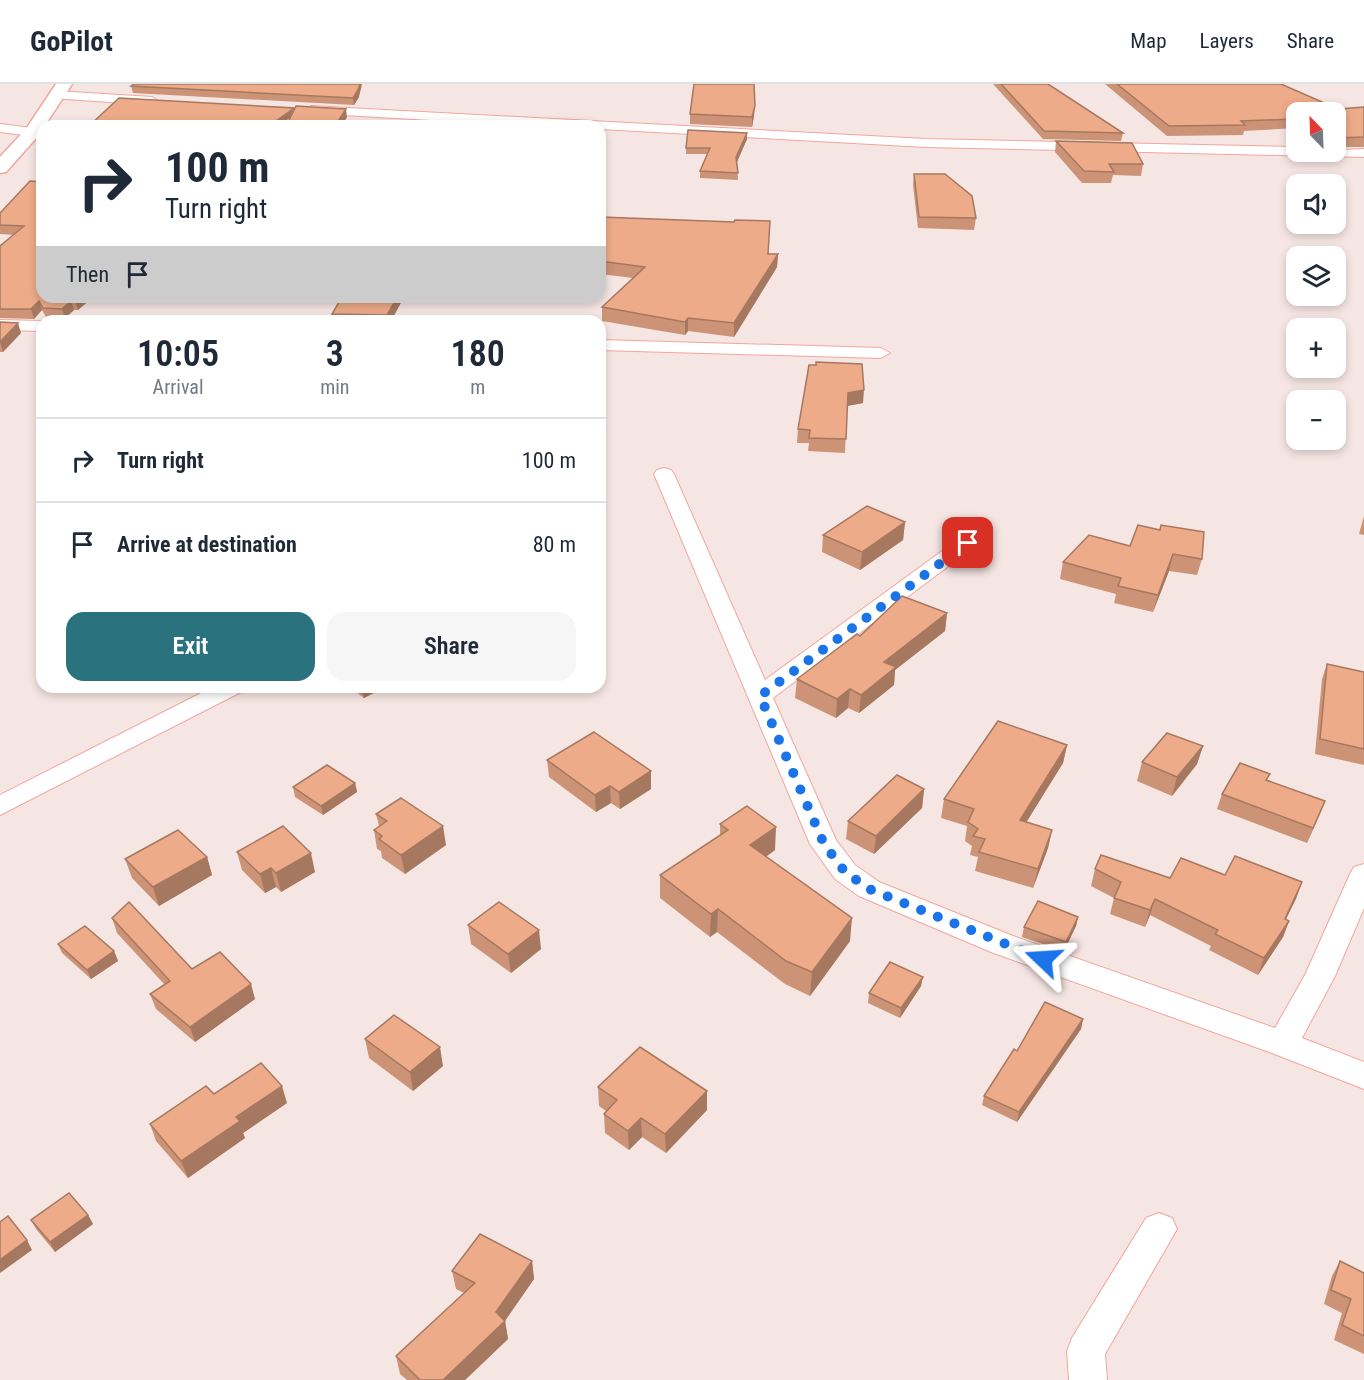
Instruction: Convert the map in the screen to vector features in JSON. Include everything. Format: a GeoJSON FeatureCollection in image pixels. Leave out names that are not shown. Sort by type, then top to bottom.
{"type":"FeatureCollection","features":[{"type":"Feature","properties":{"kind":"street"},"geometry":{"type":"LineString","coordinates":[[40,120],[60,90],[169,102]]}},
{"type":"Feature","properties":{"kind":"street"},"geometry":{"type":"LineString","coordinates":[[299,109],[502,120]]}},
{"type":"Feature","properties":{"kind":"street"},"geometry":{"type":"LineString","coordinates":[[0,168],[36,126]]}},
{"type":"Feature","properties":{"kind":"street"},"geometry":{"type":"LineString","coordinates":[[606,126],[926,143],[1364,153]]}},
{"type":"Feature","properties":{"kind":"street"},"geometry":{"type":"LineString","coordinates":[[0,128],[32,132]]}},
{"type":"Feature","properties":{"kind":"street"},"geometry":{"type":"LineString","coordinates":[[0,324],[36,326]]}},
{"type":"Feature","properties":{"kind":"street"},"geometry":{"type":"LineString","coordinates":[[606,345],[880,353]]}},
{"type":"Feature","properties":{"kind":"street"},"geometry":{"type":"LineString","coordinates":[[664,474],[824,844],[845,872],[869,889],[1002,944],[1283,1044],[1364,1076]]}},
{"type":"Feature","properties":{"kind":"street"},"geometry":{"type":"LineString","coordinates":[[760,696],[968,543]]}},
{"type":"Feature","properties":{"kind":"street"},"geometry":{"type":"LineString","coordinates":[[0,806],[220,693]]}},
{"type":"Feature","properties":{"kind":"street"},"geometry":{"type":"LineString","coordinates":[[1283,1044],[1320,976],[1364,874]]}},
{"type":"Feature","properties":{"kind":"street"},"geometry":{"type":"LineString","coordinates":[[1088,1380],[1086,1351],[1159,1229]]}},
{"type":"Feature","properties":{"kind":"building"},"geometry":{"type":"Polygon","coordinates":[[[134,84],[360,84],[353,98],[131,86],[134,84]]]}},
{"type":"Feature","properties":{"kind":"building"},"geometry":{"type":"Polygon","coordinates":[[[694,84],[754,84],[755,106],[752,117],[690,114],[694,84]]]}},
{"type":"Feature","properties":{"kind":"building"},"geometry":{"type":"Polygon","coordinates":[[[1001,84],[1048,84],[1123,133],[1044,131],[1001,84]]]}},
{"type":"Feature","properties":{"kind":"building"},"geometry":{"type":"Polygon","coordinates":[[[1117,84],[1281,84],[1322,102],[1286,102],[1286,119],[1241,121],[1245,125],[1169,126],[1117,84]]]}},
{"type":"Feature","properties":{"kind":"building"},"geometry":{"type":"Polygon","coordinates":[[[119,98],[294,108],[277,120],[95,120],[119,98]]]}},
{"type":"Feature","properties":{"kind":"building"},"geometry":{"type":"Polygon","coordinates":[[[296,106],[346,109],[339,120],[289,120],[296,106]]]}},
{"type":"Feature","properties":{"kind":"building"},"geometry":{"type":"Polygon","coordinates":[[[1364,107],[1364,137],[1346,138],[1346,108],[1364,107]]]}},
{"type":"Feature","properties":{"kind":"building"},"geometry":{"type":"Polygon","coordinates":[[[688,130],[747,133],[736,157],[738,173],[700,171],[710,148],[686,148],[688,130]]]}},
{"type":"Feature","properties":{"kind":"building"},"geometry":{"type":"Polygon","coordinates":[[[1056,141],[1132,143],[1143,164],[1109,164],[1114,172],[1084,171],[1056,141]]]}},
{"type":"Feature","properties":{"kind":"building"},"geometry":{"type":"Polygon","coordinates":[[[914,174],[945,174],[972,196],[976,218],[919,217],[914,174]]]}},
{"type":"Feature","properties":{"kind":"building"},"geometry":{"type":"Polygon","coordinates":[[[30,181],[36,182],[37,303],[31,309],[0,309],[0,246],[24,226],[0,225],[0,213],[30,181]]]}},
{"type":"Feature","properties":{"kind":"building"},"geometry":{"type":"Polygon","coordinates":[[[606,217],[734,222],[735,220],[770,221],[768,254],[778,254],[734,323],[688,318],[685,322],[602,307],[645,267],[606,262],[606,217]]]}},
{"type":"Feature","properties":{"kind":"building"},"geometry":{"type":"Polygon","coordinates":[[[40,303],[69,303],[62,309],[43,308],[40,303]]]}},
{"type":"Feature","properties":{"kind":"building"},"geometry":{"type":"Polygon","coordinates":[[[338,303],[394,303],[387,315],[332,314],[338,303]]]}},
{"type":"Feature","properties":{"kind":"building"},"geometry":{"type":"Polygon","coordinates":[[[0,322],[18,323],[0,342],[0,322]]]}},
{"type":"Feature","properties":{"kind":"building"},"geometry":{"type":"Polygon","coordinates":[[[816,362],[862,364],[864,390],[848,393],[846,439],[809,438],[810,430],[798,429],[809,365],[816,365],[816,362]]]}},
{"type":"Feature","properties":{"kind":"building"},"geometry":{"type":"Polygon","coordinates":[[[867,506],[905,522],[862,552],[823,535],[867,506]]]}},
{"type":"Feature","properties":{"kind":"building"},"geometry":{"type":"Polygon","coordinates":[[[1138,525],[1160,530],[1161,525],[1204,532],[1202,559],[1173,554],[1158,595],[1118,586],[1121,578],[1063,562],[1089,535],[1130,546],[1138,525]]]}},
{"type":"Feature","properties":{"kind":"building"},"geometry":{"type":"Polygon","coordinates":[[[902,596],[947,613],[884,662],[896,667],[861,695],[850,689],[837,699],[797,679],[857,634],[860,636],[902,596]]]}},
{"type":"Feature","properties":{"kind":"building"},"geometry":{"type":"Polygon","coordinates":[[[1327,664],[1364,672],[1364,749],[1320,739],[1327,664]]]}},
{"type":"Feature","properties":{"kind":"building"},"geometry":{"type":"Polygon","coordinates":[[[998,721],[1067,745],[1020,820],[1052,830],[1038,869],[979,852],[985,839],[973,836],[978,829],[968,822],[974,809],[944,799],[998,721]]]}},
{"type":"Feature","properties":{"kind":"building"},"geometry":{"type":"Polygon","coordinates":[[[594,732],[651,771],[619,792],[610,786],[595,795],[547,760],[594,732]]]}},
{"type":"Feature","properties":{"kind":"building"},"geometry":{"type":"Polygon","coordinates":[[[1167,733],[1203,746],[1177,777],[1142,762],[1167,733]]]}},
{"type":"Feature","properties":{"kind":"building"},"geometry":{"type":"Polygon","coordinates":[[[1240,763],[1270,774],[1266,780],[1325,801],[1313,828],[1222,794],[1240,763]]]}},
{"type":"Feature","properties":{"kind":"building"},"geometry":{"type":"Polygon","coordinates":[[[327,765],[355,783],[321,806],[293,787],[327,765]]]}},
{"type":"Feature","properties":{"kind":"building"},"geometry":{"type":"Polygon","coordinates":[[[897,775],[924,789],[876,836],[848,821],[897,775]]]}},
{"type":"Feature","properties":{"kind":"building"},"geometry":{"type":"Polygon","coordinates":[[[401,798],[443,826],[401,855],[379,839],[382,836],[374,830],[387,821],[376,814],[401,798]]]}},
{"type":"Feature","properties":{"kind":"building"},"geometry":{"type":"Polygon","coordinates":[[[747,806],[776,827],[750,845],[852,918],[812,972],[786,961],[718,909],[711,914],[660,875],[728,830],[720,824],[747,806]]]}},
{"type":"Feature","properties":{"kind":"building"},"geometry":{"type":"Polygon","coordinates":[[[283,826],[311,853],[276,873],[271,868],[260,874],[237,852],[283,826]]]}},
{"type":"Feature","properties":{"kind":"building"},"geometry":{"type":"Polygon","coordinates":[[[178,830],[207,857],[153,887],[125,859],[178,830]]]}},
{"type":"Feature","properties":{"kind":"building"},"geometry":{"type":"Polygon","coordinates":[[[1101,855],[1170,878],[1181,858],[1225,875],[1235,856],[1302,882],[1285,919],[1289,921],[1264,958],[1215,934],[1218,930],[1155,899],[1150,910],[1114,898],[1121,882],[1095,869],[1101,855]]]}},
{"type":"Feature","properties":{"kind":"building"},"geometry":{"type":"Polygon","coordinates":[[[1038,901],[1078,917],[1066,942],[1024,927],[1038,901]]]}},
{"type":"Feature","properties":{"kind":"building"},"geometry":{"type":"Polygon","coordinates":[[[129,902],[192,969],[220,952],[251,984],[190,1027],[150,994],[170,981],[112,918],[129,902]]]}},
{"type":"Feature","properties":{"kind":"building"},"geometry":{"type":"Polygon","coordinates":[[[499,902],[539,930],[508,954],[468,925],[499,902]]]}},
{"type":"Feature","properties":{"kind":"building"},"geometry":{"type":"Polygon","coordinates":[[[85,926],[114,951],[87,970],[58,944],[85,926]]]}},
{"type":"Feature","properties":{"kind":"building"},"geometry":{"type":"Polygon","coordinates":[[[890,962],[923,977],[901,1008],[869,993],[890,962]]]}},
{"type":"Feature","properties":{"kind":"building"},"geometry":{"type":"Polygon","coordinates":[[[1045,1002],[1083,1019],[1019,1112],[984,1096],[1014,1049],[1017,1051],[1045,1002]]]}},
{"type":"Feature","properties":{"kind":"building"},"geometry":{"type":"Polygon","coordinates":[[[394,1015],[440,1047],[410,1072],[365,1039],[394,1015]]]}},
{"type":"Feature","properties":{"kind":"building"},"geometry":{"type":"Polygon","coordinates":[[[640,1047],[707,1091],[665,1134],[641,1118],[628,1131],[604,1114],[617,1100],[598,1087],[640,1047]]]}},
{"type":"Feature","properties":{"kind":"building"},"geometry":{"type":"Polygon","coordinates":[[[261,1063],[282,1086],[236,1117],[240,1121],[181,1161],[150,1124],[206,1086],[214,1094],[261,1063]]]}},
{"type":"Feature","properties":{"kind":"building"},"geometry":{"type":"Polygon","coordinates":[[[69,1193],[88,1215],[50,1242],[31,1220],[69,1193]]]}},
{"type":"Feature","properties":{"kind":"building"},"geometry":{"type":"Polygon","coordinates":[[[8,1216],[27,1240],[0,1260],[0,1222],[8,1216]]]}},
{"type":"Feature","properties":{"kind":"building"},"geometry":{"type":"Polygon","coordinates":[[[480,1234],[532,1261],[496,1312],[505,1321],[443,1380],[420,1380],[396,1356],[475,1283],[452,1271],[480,1234]]]}},
{"type":"Feature","properties":{"kind":"building"},"geometry":{"type":"Polygon","coordinates":[[[1340,1261],[1364,1273],[1364,1336],[1342,1325],[1351,1299],[1331,1290],[1340,1261]]]}},
{"type":"Feature","properties":{"kind":"route"},"geometry":{"type":"LineString","coordinates":[[968,543],[760,696],[824,844],[845,872],[869,889],[1043,959]]}}]}
